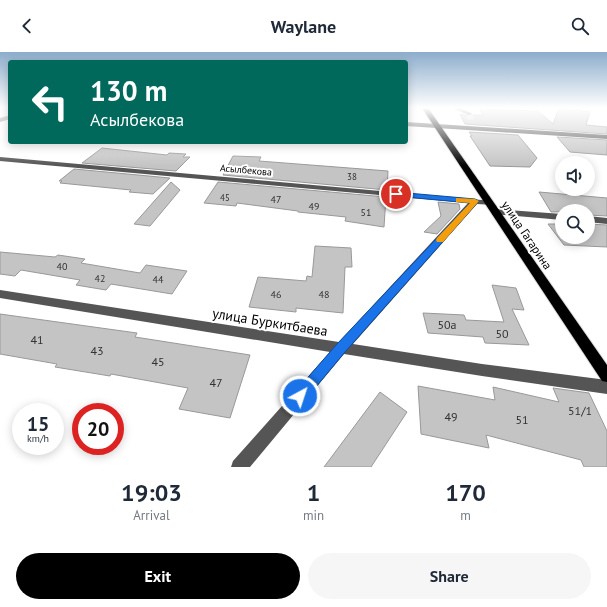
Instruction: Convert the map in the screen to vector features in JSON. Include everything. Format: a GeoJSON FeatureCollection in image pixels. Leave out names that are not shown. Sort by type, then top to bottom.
{"type":"FeatureCollection","features":[{"type":"Feature","properties":{"kind":"main road","name":"улица Гагарина"},"geometry":{"type":"LineString","coordinates":[[438,127],[607,376]]}},
{"type":"Feature","properties":{"kind":"street"},"geometry":{"type":"LineString","coordinates":[[460,127],[607,137]]}},
{"type":"Feature","properties":{"kind":"street","name":"Асылбекова"},"geometry":{"type":"LineString","coordinates":[[0,159],[490,203]]}},
{"type":"Feature","properties":{"kind":"street"},"geometry":{"type":"LineString","coordinates":[[239,467],[341,348],[475,201]]}},
{"type":"Feature","properties":{"kind":"street"},"geometry":{"type":"LineString","coordinates":[[496,212],[555,216]]}},
{"type":"Feature","properties":{"kind":"street"},"geometry":{"type":"LineString","coordinates":[[595,220],[607,221]]}},
{"type":"Feature","properties":{"kind":"street","name":"улица Буркитбаева"},"geometry":{"type":"LineString","coordinates":[[0,294],[341,348],[607,387]]}},
{"type":"Feature","properties":{"kind":"building"},"geometry":{"type":"Polygon","coordinates":[[[513,127],[607,127],[607,134],[513,127]]]}},
{"type":"Feature","properties":{"kind":"building"},"geometry":{"type":"Polygon","coordinates":[[[469,132],[518,135],[537,158],[530,167],[490,166],[470,136],[472,136],[469,132]]]}},
{"type":"Feature","properties":{"kind":"building"},"geometry":{"type":"Polygon","coordinates":[[[557,137],[607,140],[607,155],[570,152],[557,137]]]}},
{"type":"Feature","properties":{"kind":"building"},"geometry":{"type":"Polygon","coordinates":[[[102,148],[167,155],[169,153],[186,154],[183,157],[190,157],[176,171],[82,163],[102,148]]]}},
{"type":"Feature","properties":{"kind":"building"},"geometry":{"type":"Polygon","coordinates":[[[233,156],[261,157],[259,161],[388,171],[387,190],[223,175],[233,156]]]}},
{"type":"Feature","properties":{"kind":"building"},"geometry":{"type":"Polygon","coordinates":[[[74,169],[170,178],[153,194],[129,192],[131,190],[60,183],[62,181],[59,181],[74,169]]]}},
{"type":"Feature","properties":{"kind":"building"},"geometry":{"type":"Polygon","coordinates":[[[171,182],[180,190],[150,226],[134,224],[171,182]]]}},
{"type":"Feature","properties":{"kind":"building"},"geometry":{"type":"Polygon","coordinates":[[[218,182],[386,197],[384,227],[345,221],[346,217],[237,203],[236,206],[204,203],[218,182]]]}},
{"type":"Feature","properties":{"kind":"building"},"geometry":{"type":"Polygon","coordinates":[[[539,192],[555,193],[555,196],[607,198],[607,216],[595,215],[595,204],[555,204],[555,212],[551,212],[539,192]]]}},
{"type":"Feature","properties":{"kind":"building"},"geometry":{"type":"Polygon","coordinates":[[[438,202],[459,204],[460,209],[437,234],[424,232],[441,216],[438,202]]]}},
{"type":"Feature","properties":{"kind":"building"},"geometry":{"type":"Polygon","coordinates":[[[548,224],[555,224],[555,233],[548,224]]]}},
{"type":"Feature","properties":{"kind":"building"},"geometry":{"type":"Polygon","coordinates":[[[595,224],[607,225],[607,247],[563,244],[595,244],[595,224]]]}},
{"type":"Feature","properties":{"kind":"building"},"geometry":{"type":"Polygon","coordinates":[[[315,246],[351,248],[352,267],[345,267],[343,313],[296,308],[296,312],[249,307],[258,277],[306,281],[307,276],[312,277],[315,246]]]}},
{"type":"Feature","properties":{"kind":"building"},"geometry":{"type":"Polygon","coordinates":[[[0,252],[55,257],[58,255],[85,259],[81,263],[140,273],[146,265],[187,271],[172,294],[111,284],[106,290],[76,285],[80,280],[21,270],[15,276],[0,274],[0,252]]]}},
{"type":"Feature","properties":{"kind":"building"},"geometry":{"type":"Polygon","coordinates":[[[492,285],[516,288],[524,310],[512,309],[529,345],[485,343],[483,337],[428,333],[423,313],[464,315],[466,320],[504,322],[492,285]]]}},
{"type":"Feature","properties":{"kind":"building"},"geometry":{"type":"Polygon","coordinates":[[[0,314],[137,333],[135,337],[250,355],[230,418],[179,409],[188,388],[111,374],[110,376],[55,367],[57,364],[0,354],[0,314]]]}},
{"type":"Feature","properties":{"kind":"building"},"geometry":{"type":"Polygon","coordinates":[[[418,386],[495,400],[493,387],[559,402],[553,388],[589,393],[607,431],[607,467],[584,467],[581,460],[486,435],[489,448],[421,434],[418,386]]]}},
{"type":"Feature","properties":{"kind":"building"},"geometry":{"type":"Polygon","coordinates":[[[380,392],[407,412],[371,467],[324,467],[380,392]]]}},
{"type":"Feature","properties":{"kind":"slow traffic"},"geometry":{"type":"LineString","coordinates":[[440,240],[475,201],[459,200]]}},
{"type":"Feature","properties":{"kind":"route"},"geometry":{"type":"LineString","coordinates":[[300,396],[341,348],[475,201],[396,194]]}}]}
